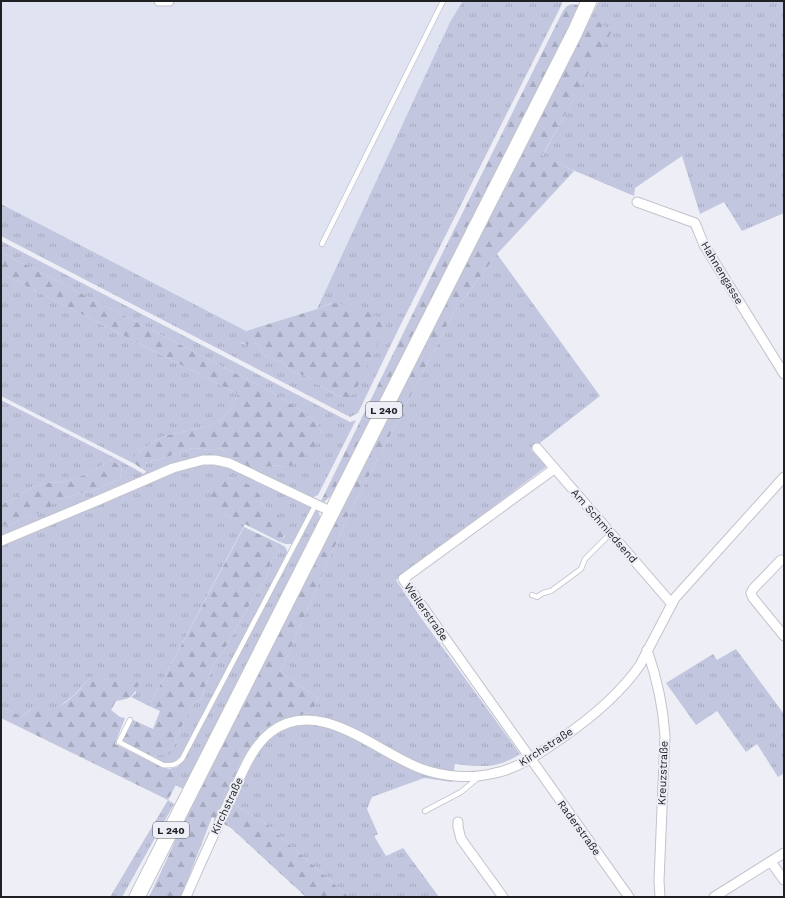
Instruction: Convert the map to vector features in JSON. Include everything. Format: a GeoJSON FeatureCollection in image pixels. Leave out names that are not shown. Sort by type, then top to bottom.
{"type":"FeatureCollection","features":[{"type":"Feature","properties":{"kind":"main road","name":"L 240"},"geometry":{"type":"LineString","coordinates":[[137,897],[575,32],[589,1]]}},
{"type":"Feature","properties":{"kind":"main road","name":"L 240"},"geometry":{"type":"LineString","coordinates":[[575,32],[593,1]]}},
{"type":"Feature","properties":{"kind":"street"},"geometry":{"type":"LineString","coordinates":[[159,1],[168,1]]}},
{"type":"Feature","properties":{"kind":"street","name":"Hahnengasse"},"geometry":{"type":"LineString","coordinates":[[636,202],[695,224],[704,245],[784,374]]}},
{"type":"Feature","properties":{"kind":"street","name":"Am Schmiedsend"},"geometry":{"type":"LineString","coordinates":[[537,448],[672,604]]}},
{"type":"Feature","properties":{"kind":"street"},"geometry":{"type":"LineString","coordinates":[[1,541],[173,468],[203,460],[215,460],[229,463],[332,512]]}},
{"type":"Feature","properties":{"kind":"street","name":"Weilerstraße"},"geometry":{"type":"LineString","coordinates":[[530,759],[403,579],[554,469]]}},
{"type":"Feature","properties":{"kind":"street","name":"Kirchstraße"},"geometry":{"type":"LineString","coordinates":[[186,897],[222,815],[250,758],[262,740],[272,731],[283,725],[296,721],[319,720],[350,731],[400,760],[423,769],[451,775],[482,775],[503,771],[530,759],[568,734],[603,705],[633,675],[672,604],[784,478]]}},
{"type":"Feature","properties":{"kind":"street"},"geometry":{"type":"LineString","coordinates":[[781,560],[753,589],[749,591],[784,636]]}},
{"type":"Feature","properties":{"kind":"street","name":"Kreuzstraße"},"geometry":{"type":"LineString","coordinates":[[647,650],[660,697],[665,728],[659,881],[660,897]]}},
{"type":"Feature","properties":{"kind":"street","name":"Raderstraße"},"geometry":{"type":"LineString","coordinates":[[530,759],[629,897]]}},
{"type":"Feature","properties":{"kind":"street"},"geometry":{"type":"LineString","coordinates":[[458,822],[458,827],[462,838],[503,897]]}},
{"type":"Feature","properties":{"kind":"street"},"geometry":{"type":"LineString","coordinates":[[714,897],[784,853]]}},
{"type":"Feature","properties":{"kind":"street"},"geometry":{"type":"LineString","coordinates":[[771,862],[784,880]]}},
{"type":"Feature","properties":{"kind":"lane"},"geometry":{"type":"LineString","coordinates":[[322,244],[443,1]]}},
{"type":"Feature","properties":{"kind":"lane"},"geometry":{"type":"LineString","coordinates":[[130,720],[119,742],[163,765],[171,766],[177,764],[182,759],[316,504]]}},
{"type":"Feature","properties":{"kind":"lane"},"geometry":{"type":"LineString","coordinates":[[532,595],[537,597],[543,593],[551,591],[581,569],[585,559],[611,533]]}},
{"type":"Feature","properties":{"kind":"lane"},"geometry":{"type":"LineString","coordinates":[[425,811],[461,792],[482,775]]}},
{"type":"Feature","properties":{"kind":"shaded area"},"geometry":{"type":"Polygon","coordinates":[[[1,1],[463,1],[450,22],[317,309],[246,331],[1,204],[1,1]]]}},
{"type":"Feature","properties":{"kind":"green space"},"geometry":{"type":"Polygon","coordinates":[[[463,1],[562,1],[562,4],[399,328],[358,413],[350,417],[1,236],[1,204],[246,331],[241,343],[247,345],[257,343],[265,356],[284,363],[290,371],[309,377],[338,396],[346,398],[331,303],[317,309],[450,22],[463,1]]]}},
{"type":"Feature","properties":{"kind":"green space"},"geometry":{"type":"Polygon","coordinates":[[[599,1],[784,1],[784,213],[742,231],[724,202],[700,214],[682,156],[635,188],[634,196],[542,157],[611,31],[591,17],[599,1]]]}},
{"type":"Feature","properties":{"kind":"green space"},"geometry":{"type":"Polygon","coordinates":[[[572,4],[580,5],[334,493],[324,502],[321,501],[563,11],[567,6],[572,4]]]}},
{"type":"Feature","properties":{"kind":"green space"},"geometry":{"type":"Polygon","coordinates":[[[591,17],[612,31],[542,156],[574,171],[497,254],[454,312],[348,516],[280,672],[319,699],[311,712],[266,727],[242,759],[224,799],[265,823],[349,897],[306,897],[231,828],[212,817],[181,897],[149,897],[196,792],[591,17]]]}},
{"type":"Feature","properties":{"kind":"green space"},"geometry":{"type":"Polygon","coordinates":[[[1,241],[350,422],[356,420],[318,495],[309,497],[258,472],[259,468],[274,465],[284,467],[321,433],[318,423],[287,401],[262,387],[1,252],[1,241]]]}},
{"type":"Feature","properties":{"kind":"green space"},"geometry":{"type":"Polygon","coordinates":[[[1,252],[287,401],[318,423],[321,433],[318,442],[306,458],[296,464],[284,467],[274,465],[260,468],[258,472],[235,462],[220,448],[212,450],[193,448],[184,450],[177,454],[152,461],[146,464],[142,469],[135,464],[135,457],[139,451],[164,436],[213,425],[222,419],[228,412],[238,394],[1,273],[1,252]]]}},
{"type":"Feature","properties":{"kind":"green space"},"geometry":{"type":"Polygon","coordinates":[[[497,254],[600,396],[531,450],[547,466],[396,580],[419,615],[520,754],[512,759],[496,765],[473,766],[455,764],[452,782],[424,778],[372,797],[367,809],[378,834],[374,836],[386,856],[403,848],[439,897],[349,897],[265,823],[224,799],[242,759],[266,727],[311,712],[319,699],[280,672],[348,516],[454,312],[497,254]]]}},
{"type":"Feature","properties":{"kind":"green space"},"geometry":{"type":"Polygon","coordinates":[[[1,273],[238,394],[228,412],[213,425],[164,436],[139,451],[135,457],[135,464],[1,396],[1,273]]]}},
{"type":"Feature","properties":{"kind":"green space"},"geometry":{"type":"Polygon","coordinates":[[[332,303],[355,307],[388,322],[354,394],[346,398],[338,396],[309,377],[290,371],[284,363],[265,356],[257,343],[247,345],[241,342],[246,331],[332,303]]]}},
{"type":"Feature","properties":{"kind":"green space"},"geometry":{"type":"Polygon","coordinates":[[[1,400],[144,474],[146,471],[142,469],[146,464],[193,448],[212,450],[220,448],[235,462],[212,456],[196,457],[168,467],[1,537],[1,526],[12,524],[36,513],[56,500],[100,488],[120,479],[122,467],[111,460],[87,474],[64,482],[46,483],[32,487],[12,500],[1,504],[1,400]]]}},
{"type":"Feature","properties":{"kind":"green space"},"geometry":{"type":"Polygon","coordinates":[[[111,460],[122,467],[120,479],[100,488],[56,500],[50,507],[36,514],[29,515],[12,524],[1,526],[1,504],[12,500],[32,487],[46,483],[64,482],[87,474],[111,460]]]}},
{"type":"Feature","properties":{"kind":"green space"},"geometry":{"type":"Polygon","coordinates":[[[211,464],[250,476],[312,505],[312,509],[293,544],[280,542],[285,536],[263,505],[259,493],[250,486],[230,478],[221,512],[245,524],[149,706],[131,697],[136,693],[134,680],[109,680],[99,677],[91,677],[73,696],[56,709],[31,709],[22,717],[1,706],[1,544],[181,469],[211,464]]]}},
{"type":"Feature","properties":{"kind":"green space"},"geometry":{"type":"Polygon","coordinates":[[[222,477],[237,480],[253,487],[260,495],[262,503],[266,509],[282,518],[286,530],[280,542],[221,512],[212,503],[214,488],[222,477]]]}},
{"type":"Feature","properties":{"kind":"green space"},"geometry":{"type":"Polygon","coordinates":[[[317,508],[321,522],[185,790],[175,785],[179,777],[169,769],[177,767],[183,761],[317,508]]]}},
{"type":"Feature","properties":{"kind":"green space"},"geometry":{"type":"Polygon","coordinates":[[[244,527],[276,542],[275,547],[279,549],[277,555],[272,559],[265,580],[221,655],[213,665],[201,699],[193,704],[176,737],[175,745],[172,751],[168,755],[158,755],[154,757],[121,742],[131,719],[153,729],[160,711],[149,706],[244,527]]]}},
{"type":"Feature","properties":{"kind":"green space"},"geometry":{"type":"Polygon","coordinates":[[[276,542],[286,548],[287,554],[181,756],[175,762],[168,764],[162,762],[154,757],[175,745],[176,737],[193,704],[201,699],[213,665],[221,655],[265,580],[272,559],[277,555],[279,550],[275,547],[276,542]]]}},
{"type":"Feature","properties":{"kind":"green space"},"geometry":{"type":"Polygon","coordinates":[[[736,649],[784,714],[784,773],[778,777],[757,744],[746,752],[717,711],[696,725],[666,683],[713,654],[717,660],[736,649]]]}},
{"type":"Feature","properties":{"kind":"green space"},"geometry":{"type":"Polygon","coordinates":[[[91,677],[99,677],[109,680],[134,680],[139,684],[133,695],[116,701],[111,710],[120,717],[125,718],[115,744],[169,769],[180,777],[168,800],[1,718],[1,706],[22,717],[35,706],[44,709],[52,709],[59,706],[73,696],[91,677]]]}},
{"type":"Feature","properties":{"kind":"green space"},"geometry":{"type":"Polygon","coordinates":[[[168,800],[174,804],[122,897],[110,897],[168,800]]]}}]}
